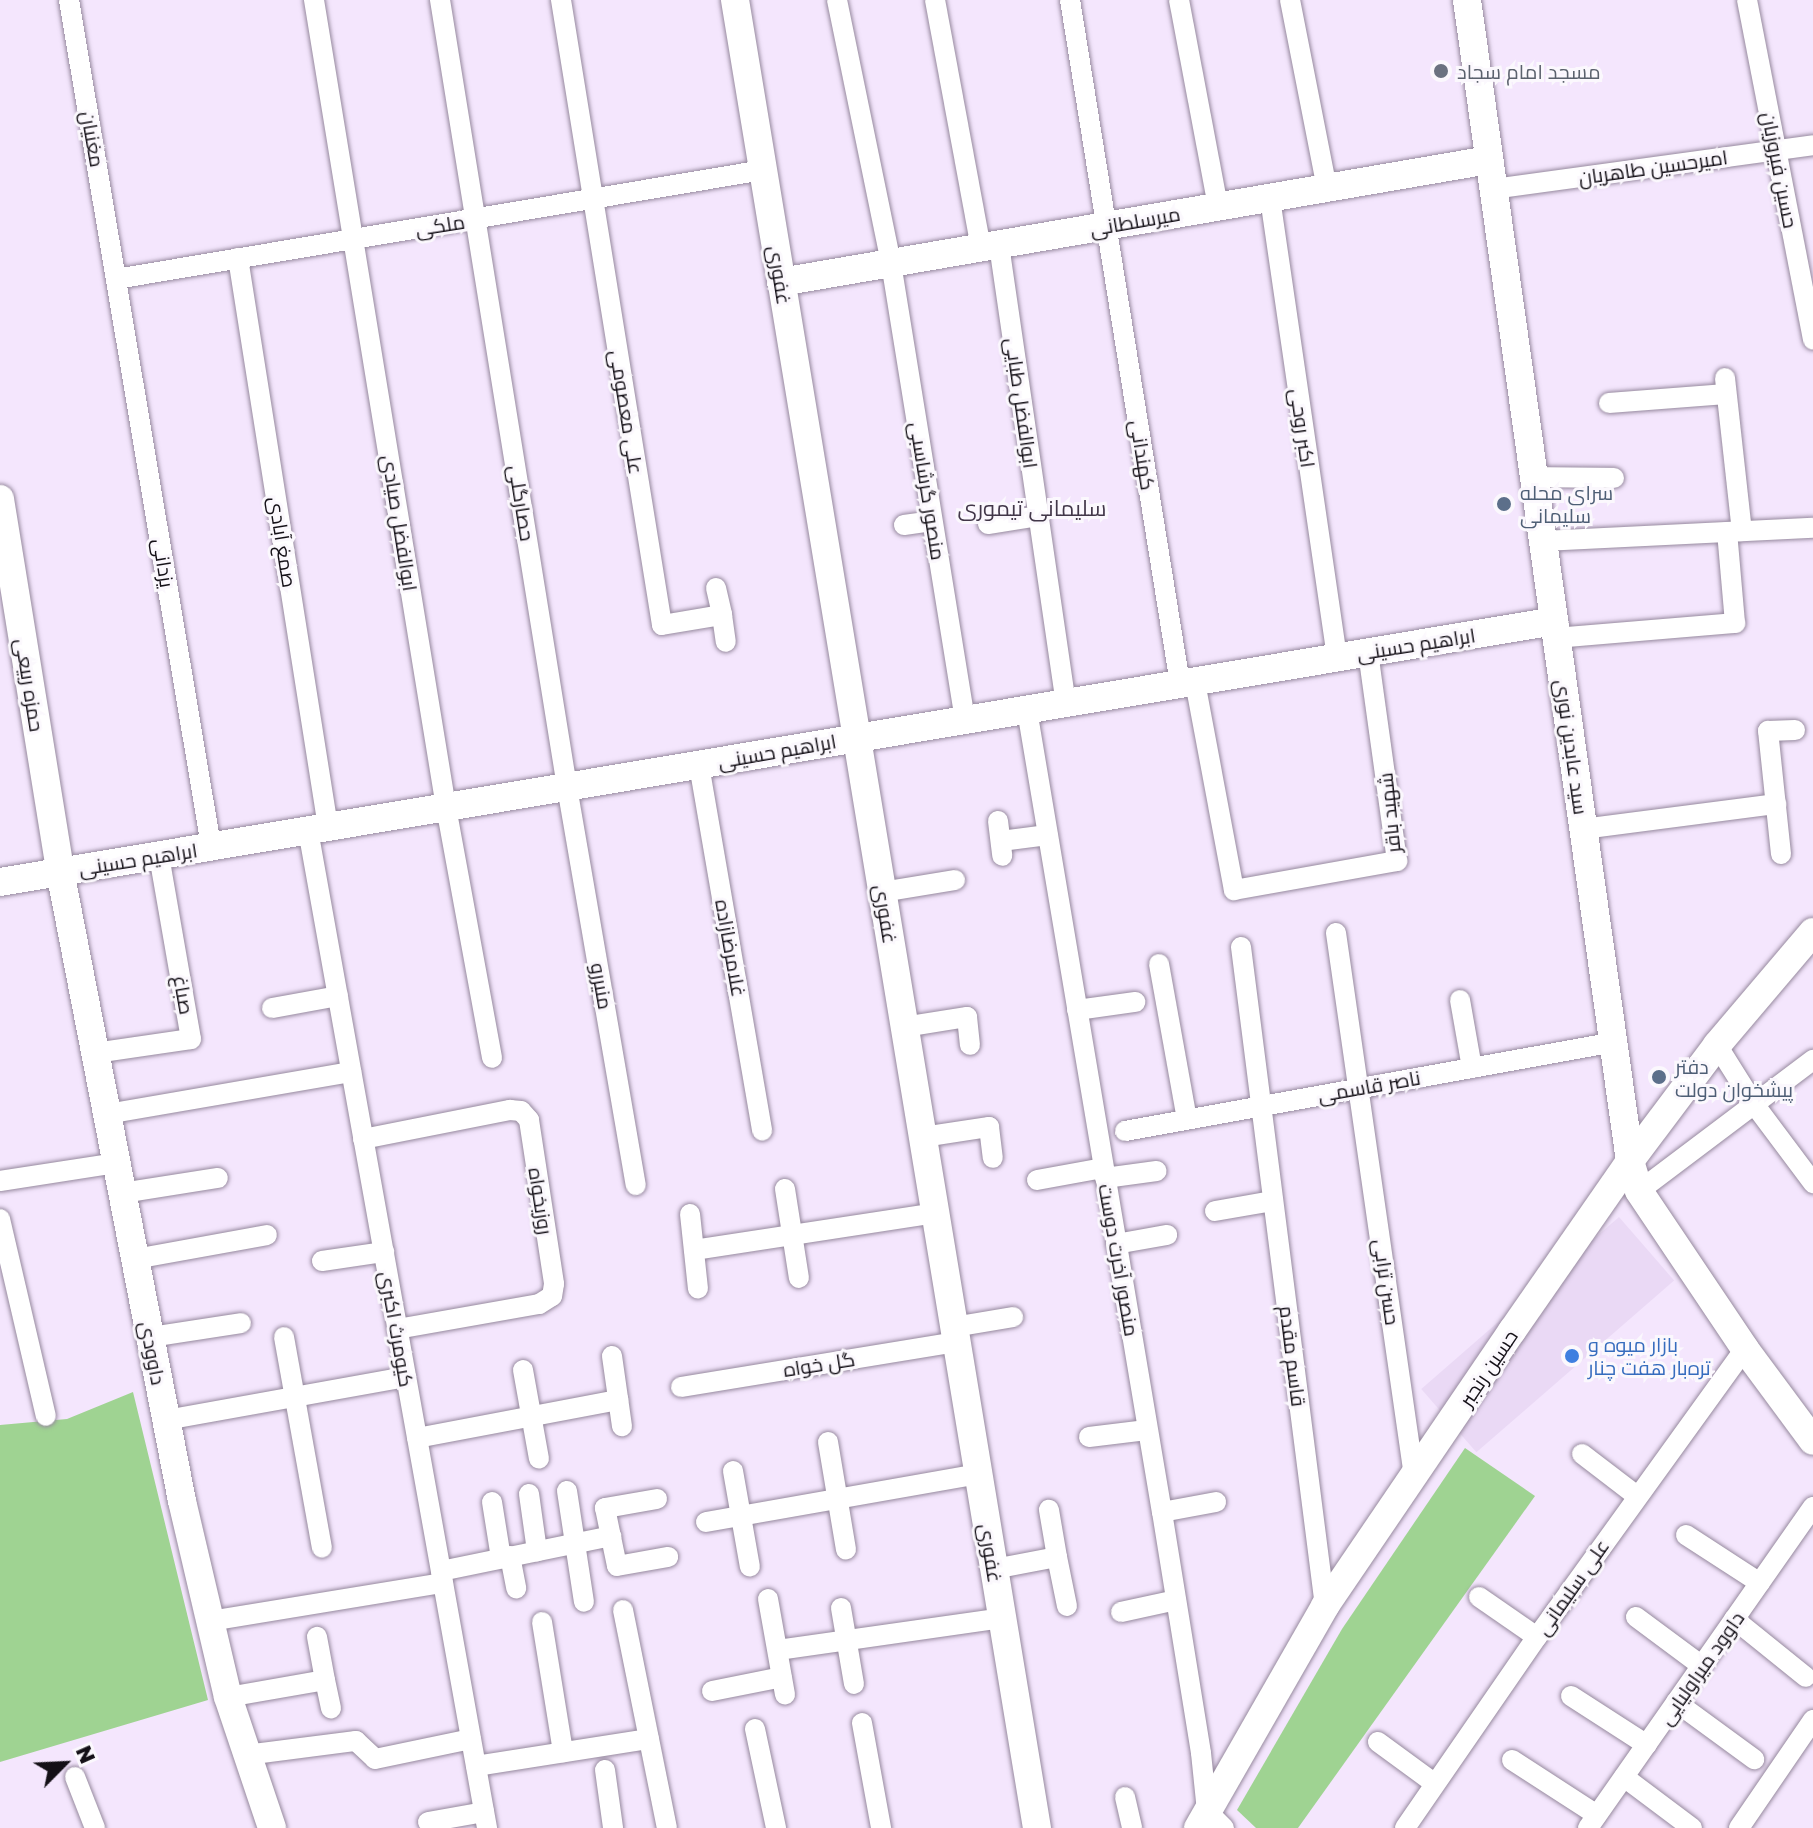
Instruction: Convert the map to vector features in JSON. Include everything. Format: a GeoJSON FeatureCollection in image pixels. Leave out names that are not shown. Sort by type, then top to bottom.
{"type":"FeatureCollection","features":[{"type":"Feature","properties":{"kind":"street","name":"مغنیان"},"geometry":{"type":"LineString","coordinates":[[69,0],[116,279]]}},
{"type":"Feature","properties":{"kind":"street","name":"ابوالفضل صیادی"},"geometry":{"type":"LineString","coordinates":[[314,0],[446,807],[492,1058]]}},
{"type":"Feature","properties":{"kind":"street","name":"حصارگلی"},"geometry":{"type":"LineString","coordinates":[[440,0],[567,787]]}},
{"type":"Feature","properties":{"kind":"street","name":"علی معصومی"},"geometry":{"type":"LineString","coordinates":[[561,0],[662,625],[722,615]]}},
{"type":"Feature","properties":{"kind":"street","name":"غفوری"},"geometry":{"type":"LineString","coordinates":[[735,0],[1037,1828]]}},
{"type":"Feature","properties":{"kind":"street","name":"منصور گرشاسبی"},"geometry":{"type":"LineString","coordinates":[[837,0],[891,263],[965,720]]}},
{"type":"Feature","properties":{"kind":"street","name":"ابوالفضل طبایی"},"geometry":{"type":"LineString","coordinates":[[935,0],[990,246],[1039,516],[1066,703]]}},
{"type":"Feature","properties":{"kind":"street","name":"کهندانی"},"geometry":{"type":"LineString","coordinates":[[1070,0],[1106,226],[1188,683],[1234,890]]}},
{"type":"Feature","properties":{"kind":"street"},"geometry":{"type":"LineString","coordinates":[[1179,0],[1218,207]]}},
{"type":"Feature","properties":{"kind":"street"},"geometry":{"type":"LineString","coordinates":[[1290,0],[1327,188]]}},
{"type":"Feature","properties":{"kind":"street","name":"سید عابدین نوری"},"geometry":{"type":"LineString","coordinates":[[1467,0],[1630,1161],[1639,1191],[1745,1349],[1813,1441]]}},
{"type":"Feature","properties":{"kind":"street","name":"حسین فیروزیان"},"geometry":{"type":"LineString","coordinates":[[1747,0],[1813,340]]}},
{"type":"Feature","properties":{"kind":"street","name":"امیرحسین طاهریان"},"geometry":{"type":"LineString","coordinates":[[1493,189],[1813,145]]}},
{"type":"Feature","properties":{"kind":"street","name":"میرسلطانی"},"geometry":{"type":"LineString","coordinates":[[781,282],[1489,160]]}},
{"type":"Feature","properties":{"kind":"street","name":"ملکی"},"geometry":{"type":"LineString","coordinates":[[116,279],[763,170]]}},
{"type":"Feature","properties":{"kind":"street","name":"اکبر روحی"},"geometry":{"type":"LineString","coordinates":[[1270,198],[1337,658]]}},
{"type":"Feature","properties":{"kind":"street","name":"صمغ آبادی"},"geometry":{"type":"LineString","coordinates":[[238,258],[318,828]]}},
{"type":"Feature","properties":{"kind":"street","name":"یزدانی"},"geometry":{"type":"LineString","coordinates":[[116,279],[211,846]]}},
{"type":"Feature","properties":{"kind":"street"},"geometry":{"type":"LineString","coordinates":[[1555,630],[1735,623],[1734,532],[1725,386],[1609,403]]}},
{"type":"Feature","properties":{"kind":"street"},"geometry":{"type":"LineString","coordinates":[[1534,477],[1614,478]]}},
{"type":"Feature","properties":{"kind":"street","name":"حمزه ربیعی"},"geometry":{"type":"LineString","coordinates":[[0,499],[60,871]]}},
{"type":"Feature","properties":{"kind":"street"},"geometry":{"type":"LineString","coordinates":[[988,524],[1039,516]]}},
{"type":"Feature","properties":{"kind":"street"},"geometry":{"type":"LineString","coordinates":[[904,525],[932,521]]}},
{"type":"Feature","properties":{"kind":"street"},"geometry":{"type":"LineString","coordinates":[[1543,541],[1813,528]]}},
{"type":"Feature","properties":{"kind":"street"},"geometry":{"type":"LineString","coordinates":[[716,588],[726,642]]}},
{"type":"Feature","properties":{"kind":"street","name":"ابراهیم حسینی"},"geometry":{"type":"LineString","coordinates":[[0,882],[1368,652],[1555,630]]}},
{"type":"Feature","properties":{"kind":"street","name":"شهید باقر"},"geometry":{"type":"LineString","coordinates":[[1234,890],[1397,861],[1368,652]]}},
{"type":"Feature","properties":{"kind":"street","name":"منصور آخرت دوست"},"geometry":{"type":"LineString","coordinates":[[1027,710],[1162,1512],[1201,1753],[1209,1822]]}},
{"type":"Feature","properties":{"kind":"street"},"geometry":{"type":"LineString","coordinates":[[1781,854],[1768,731],[1795,730]]}},
{"type":"Feature","properties":{"kind":"street","name":"غلامرضازاده"},"geometry":{"type":"LineString","coordinates":[[699,765],[762,1131]]}},
{"type":"Feature","properties":{"kind":"street","name":"منیررو"},"geometry":{"type":"LineString","coordinates":[[567,787],[636,1185]]}},
{"type":"Feature","properties":{"kind":"street"},"geometry":{"type":"LineString","coordinates":[[1583,829],[1776,804]]}},
{"type":"Feature","properties":{"kind":"street","name":"کیومرث اکبری"},"geometry":{"type":"LineString","coordinates":[[318,828],[338,996],[485,1820]]}},
{"type":"Feature","properties":{"kind":"street"},"geometry":{"type":"LineString","coordinates":[[1000,839],[1048,835]]}},
{"type":"Feature","properties":{"kind":"street","name":"صباغ"},"geometry":{"type":"LineString","coordinates":[[95,1053],[191,1039],[159,855]]}},
{"type":"Feature","properties":{"kind":"street","name":"داوودی"},"geometry":{"type":"LineString","coordinates":[[60,871],[166,1420],[210,1621],[228,1697],[272,1828]]}},
{"type":"Feature","properties":{"kind":"street"},"geometry":{"type":"LineString","coordinates":[[882,892],[955,880]]}},
{"type":"Feature","properties":{"kind":"street","name":"حسین رنجبر"},"geometry":{"type":"LineString","coordinates":[[1209,1822],[1325,1606],[1630,1161],[1717,1045],[1813,932]]}},
{"type":"Feature","properties":{"kind":"street","name":"حسن ترابی"},"geometry":{"type":"LineString","coordinates":[[1336,933],[1414,1476]]}},
{"type":"Feature","properties":{"kind":"street","name":"قاسم مقدم"},"geometry":{"type":"LineString","coordinates":[[1241,947],[1325,1606]]}},
{"type":"Feature","properties":{"kind":"street"},"geometry":{"type":"LineString","coordinates":[[1159,964],[1187,1119]]}},
{"type":"Feature","properties":{"kind":"street"},"geometry":{"type":"LineString","coordinates":[[272,1008],[338,996]]}},
{"type":"Feature","properties":{"kind":"street"},"geometry":{"type":"LineString","coordinates":[[1460,1000],[1472,1068]]}},
{"type":"Feature","properties":{"kind":"street"},"geometry":{"type":"LineString","coordinates":[[1077,1010],[1135,1002]]}},
{"type":"Feature","properties":{"kind":"street"},"geometry":{"type":"LineString","coordinates":[[904,1027],[967,1017],[970,1045]]}},
{"type":"Feature","properties":{"kind":"street","name":"ناصر قاسمی"},"geometry":{"type":"LineString","coordinates":[[1125,1131],[1613,1042]]}},
{"type":"Feature","properties":{"kind":"street"},"geometry":{"type":"LineString","coordinates":[[1717,1045],[1754,1104],[1813,1183]]}},
{"type":"Feature","properties":{"kind":"street"},"geometry":{"type":"LineString","coordinates":[[1639,1191],[1813,1060]]}},
{"type":"Feature","properties":{"kind":"street"},"geometry":{"type":"LineString","coordinates":[[107,1114],[351,1072]]}},
{"type":"Feature","properties":{"kind":"street","name":"روزیخواه"},"geometry":{"type":"LineString","coordinates":[[363,1139],[510,1110],[521,1111],[529,1120],[554,1284],[552,1296],[539,1304],[397,1329]]}},
{"type":"Feature","properties":{"kind":"street"},"geometry":{"type":"LineString","coordinates":[[923,1137],[989,1127],[993,1158]]}},
{"type":"Feature","properties":{"kind":"street"},"geometry":{"type":"LineString","coordinates":[[0,1181],[116,1163]]}},
{"type":"Feature","properties":{"kind":"street"},"geometry":{"type":"LineString","coordinates":[[1037,1180],[1157,1171]]}},
{"type":"Feature","properties":{"kind":"street"},"geometry":{"type":"LineString","coordinates":[[122,1193],[218,1178]]}},
{"type":"Feature","properties":{"kind":"street"},"geometry":{"type":"LineString","coordinates":[[785,1189],[799,1278]]}},
{"type":"Feature","properties":{"kind":"street"},"geometry":{"type":"LineString","coordinates":[[1215,1211],[1273,1201]]}},
{"type":"Feature","properties":{"kind":"street"},"geometry":{"type":"LineString","coordinates":[[694,1250],[935,1213]]}},
{"type":"Feature","properties":{"kind":"street"},"geometry":{"type":"LineString","coordinates":[[690,1214],[698,1289]]}},
{"type":"Feature","properties":{"kind":"street"},"geometry":{"type":"LineString","coordinates":[[0,1219],[46,1416]]}},
{"type":"Feature","properties":{"kind":"street"},"geometry":{"type":"LineString","coordinates":[[135,1259],[267,1235]]}},
{"type":"Feature","properties":{"kind":"street"},"geometry":{"type":"LineString","coordinates":[[1116,1244],[1167,1235]]}},
{"type":"Feature","properties":{"kind":"street"},"geometry":{"type":"LineString","coordinates":[[322,1261],[384,1252]]}},
{"type":"Feature","properties":{"kind":"street","name":"گل خواه"},"geometry":{"type":"LineString","coordinates":[[681,1387],[955,1335],[1013,1317]]}},
{"type":"Feature","properties":{"kind":"street"},"geometry":{"type":"LineString","coordinates":[[150,1337],[241,1323]]}},
{"type":"Feature","properties":{"kind":"street"},"geometry":{"type":"LineString","coordinates":[[284,1337],[322,1548]]}},
{"type":"Feature","properties":{"kind":"street","name":"علی سلیمانی"},"geometry":{"type":"LineString","coordinates":[[1405,1828],[1637,1496],[1745,1349]]}},
{"type":"Feature","properties":{"kind":"street"},"geometry":{"type":"LineString","coordinates":[[612,1356],[622,1426]]}},
{"type":"Feature","properties":{"kind":"street"},"geometry":{"type":"LineString","coordinates":[[523,1370],[539,1459]]}},
{"type":"Feature","properties":{"kind":"street"},"geometry":{"type":"LineString","coordinates":[[166,1420],[406,1377]]}},
{"type":"Feature","properties":{"kind":"street"},"geometry":{"type":"LineString","coordinates":[[417,1438],[618,1400]]}},
{"type":"Feature","properties":{"kind":"street"},"geometry":{"type":"LineString","coordinates":[[1089,1437],[1147,1430]]}},
{"type":"Feature","properties":{"kind":"street"},"geometry":{"type":"LineString","coordinates":[[828,1442],[846,1549]]}},
{"type":"Feature","properties":{"kind":"street"},"geometry":{"type":"LineString","coordinates":[[1582,1454],[1637,1496]]}},
{"type":"Feature","properties":{"kind":"street"},"geometry":{"type":"LineString","coordinates":[[733,1471],[750,1567]]}},
{"type":"Feature","properties":{"kind":"street"},"geometry":{"type":"LineString","coordinates":[[706,1522],[978,1474]]}},
{"type":"Feature","properties":{"kind":"street"},"geometry":{"type":"LineString","coordinates":[[567,1491],[584,1602]]}},
{"type":"Feature","properties":{"kind":"street"},"geometry":{"type":"LineString","coordinates":[[529,1494],[537,1551]]}},
{"type":"Feature","properties":{"kind":"street"},"geometry":{"type":"LineString","coordinates":[[657,1499],[605,1508],[617,1566],[668,1557]]}},
{"type":"Feature","properties":{"kind":"street"},"geometry":{"type":"LineString","coordinates":[[492,1502],[516,1588]]}},
{"type":"Feature","properties":{"kind":"street"},"geometry":{"type":"LineString","coordinates":[[1162,1512],[1216,1502]]}},
{"type":"Feature","properties":{"kind":"street","name":"داوود میراولیایی"},"geometry":{"type":"LineString","coordinates":[[1593,1822],[1813,1507]]}},
{"type":"Feature","properties":{"kind":"street"},"geometry":{"type":"LineString","coordinates":[[1049,1510],[1067,1606]]}},
{"type":"Feature","properties":{"kind":"street"},"geometry":{"type":"LineString","coordinates":[[1686,1535],[1760,1583]]}},
{"type":"Feature","properties":{"kind":"street"},"geometry":{"type":"LineString","coordinates":[[210,1621],[442,1577],[506,1557],[611,1536]]}},
{"type":"Feature","properties":{"kind":"street"},"geometry":{"type":"LineString","coordinates":[[994,1569],[1057,1557]]}},
{"type":"Feature","properties":{"kind":"street"},"geometry":{"type":"LineString","coordinates":[[1479,1597],[1537,1637]]}},
{"type":"Feature","properties":{"kind":"street"},"geometry":{"type":"LineString","coordinates":[[712,1691],[783,1686],[768,1599]]}},
{"type":"Feature","properties":{"kind":"street"},"geometry":{"type":"LineString","coordinates":[[1121,1612],[1176,1600]]}},
{"type":"Feature","properties":{"kind":"street"},"geometry":{"type":"LineString","coordinates":[[841,1608],[854,1684]]}},
{"type":"Feature","properties":{"kind":"street"},"geometry":{"type":"LineString","coordinates":[[623,1610],[667,1828]]}},
{"type":"Feature","properties":{"kind":"street"},"geometry":{"type":"LineString","coordinates":[[1636,1617],[1702,1666]]}},
{"type":"Feature","properties":{"kind":"street"},"geometry":{"type":"LineString","coordinates":[[778,1650],[1002,1618]]}},
{"type":"Feature","properties":{"kind":"street"},"geometry":{"type":"LineString","coordinates":[[1734,1619],[1806,1677]]}},
{"type":"Feature","properties":{"kind":"street"},"geometry":{"type":"LineString","coordinates":[[542,1622],[563,1752]]}},
{"type":"Feature","properties":{"kind":"street"},"geometry":{"type":"LineString","coordinates":[[317,1637],[331,1708]]}},
{"type":"Feature","properties":{"kind":"street"},"geometry":{"type":"LineString","coordinates":[[228,1697],[325,1680]]}},
{"type":"Feature","properties":{"kind":"street"},"geometry":{"type":"LineString","coordinates":[[1571,1696],[1647,1745]]}},
{"type":"Feature","properties":{"kind":"street"},"geometry":{"type":"LineString","coordinates":[[1676,1702],[1754,1759]]}},
{"type":"Feature","properties":{"kind":"street"},"geometry":{"type":"LineString","coordinates":[[1739,1828],[1813,1720]]}},
{"type":"Feature","properties":{"kind":"street"},"geometry":{"type":"LineString","coordinates":[[862,1723],[881,1828]]}},
{"type":"Feature","properties":{"kind":"street"},"geometry":{"type":"LineString","coordinates":[[755,1729],[776,1828]]}},
{"type":"Feature","properties":{"kind":"street"},"geometry":{"type":"LineString","coordinates":[[476,1766],[563,1752],[648,1733]]}},
{"type":"Feature","properties":{"kind":"street"},"geometry":{"type":"LineString","coordinates":[[246,1755],[356,1741],[375,1759],[471,1739]]}},
{"type":"Feature","properties":{"kind":"street"},"geometry":{"type":"LineString","coordinates":[[1378,1742],[1434,1783]]}},
{"type":"Feature","properties":{"kind":"street"},"geometry":{"type":"LineString","coordinates":[[1512,1760],[1593,1822]]}},
{"type":"Feature","properties":{"kind":"street"},"geometry":{"type":"LineString","coordinates":[[605,1770],[613,1828]]}},
{"type":"Feature","properties":{"kind":"street"},"geometry":{"type":"LineString","coordinates":[[75,1777],[95,1828]]}},
{"type":"Feature","properties":{"kind":"street"},"geometry":{"type":"LineString","coordinates":[[1624,1777],[1692,1828]]}},
{"type":"Feature","properties":{"kind":"street"},"geometry":{"type":"LineString","coordinates":[[1125,1797],[1132,1828]]}},
{"type":"Feature","properties":{"kind":"street"},"geometry":{"type":"LineString","coordinates":[[428,1822],[485,1820]]}},
{"type":"Feature","properties":{"kind":"shaded area"},"geometry":{"type":"Polygon","coordinates":[[[1619,1217],[1674,1280],[1476,1452],[1421,1389],[1619,1217]]]}},
{"type":"Feature","properties":{"kind":"green space"},"geometry":{"type":"Polygon","coordinates":[[[133,1392],[208,1700],[0,1762],[0,1425],[67,1419],[133,1392]]]}},
{"type":"Feature","properties":{"kind":"green space"},"geometry":{"type":"Polygon","coordinates":[[[1465,1448],[1535,1496],[1298,1828],[1256,1828],[1237,1810],[1342,1629],[1465,1448]]]}},
{"type":"Feature","properties":{"kind":"place","name":"مسجد امام سجاد"},"geometry":{"type":"Point","coordinates":[1441,71]}},
{"type":"Feature","properties":{"kind":"place","name":"سرای محله سلیمانی"},"geometry":{"type":"Point","coordinates":[1504,504]}},
{"type":"Feature","properties":{"kind":"place","name":"دفتر پیشخوان دولت"},"geometry":{"type":"Point","coordinates":[1659,1077]}},
{"type":"Feature","properties":{"kind":"place","name":"بازار میوه و تره‌بار هفت چنار"},"geometry":{"type":"Point","coordinates":[1572,1356]}},
{"type":"Feature","properties":{"kind":"district","name":"سلیمانی تیموری"},"geometry":{"type":"Point","coordinates":[1032,508]}}]}
